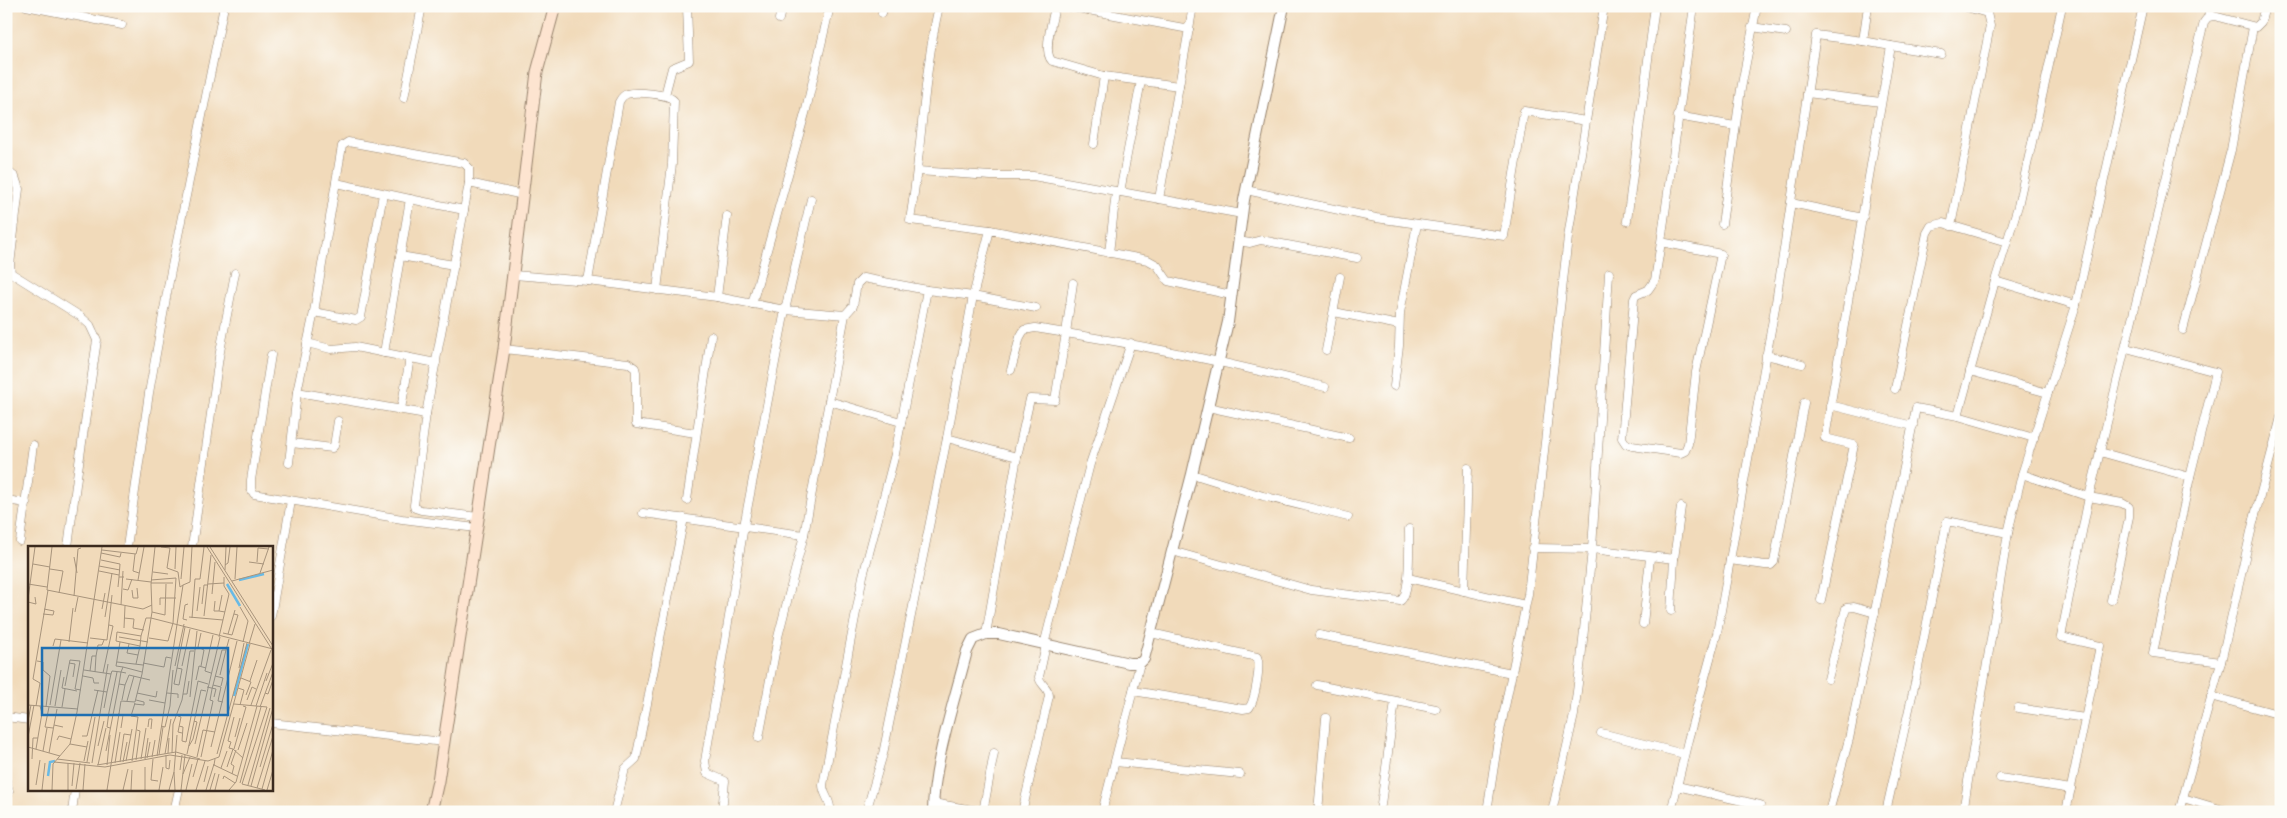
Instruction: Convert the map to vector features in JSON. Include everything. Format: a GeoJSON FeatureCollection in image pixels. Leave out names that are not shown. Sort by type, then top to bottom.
{"type":"FeatureCollection","features":[{"type":"Feature","properties":{"kind":"main road"},"geometry":{"type":"LineString","coordinates":[[431,812],[444,742],[504,349],[537,72],[555,6]]}},
{"type":"Feature","properties":{"kind":"street"},"geometry":{"type":"LineString","coordinates":[[26,6],[122,25]]}},
{"type":"Feature","properties":{"kind":"street"},"geometry":{"type":"LineString","coordinates":[[127,546],[149,393],[170,276],[224,6]]}},
{"type":"Feature","properties":{"kind":"street"},"geometry":{"type":"LineString","coordinates":[[404,98],[422,6]]}},
{"type":"Feature","properties":{"kind":"street"},"geometry":{"type":"LineString","coordinates":[[665,95],[672,68],[689,61],[687,6]]}},
{"type":"Feature","properties":{"kind":"street"},"geometry":{"type":"LineString","coordinates":[[779,19],[782,6]]}},
{"type":"Feature","properties":{"kind":"street"},"geometry":{"type":"LineString","coordinates":[[752,304],[806,110],[830,6]]}},
{"type":"Feature","properties":{"kind":"street"},"geometry":{"type":"LineString","coordinates":[[939,6],[930,45],[918,171],[910,220],[990,230],[1154,262],[1165,278],[1173,283],[1231,294]]}},
{"type":"Feature","properties":{"kind":"street"},"geometry":{"type":"LineString","coordinates":[[1055,6],[1047,50],[1048,58],[1058,63],[1104,76],[1179,86]]}},
{"type":"Feature","properties":{"kind":"street"},"geometry":{"type":"LineString","coordinates":[[1067,6],[1189,29]]}},
{"type":"Feature","properties":{"kind":"street"},"geometry":{"type":"LineString","coordinates":[[1159,199],[1193,6]]}},
{"type":"Feature","properties":{"kind":"street"},"geometry":{"type":"LineString","coordinates":[[1102,812],[1140,663],[1146,654],[1228,322],[1246,190],[1284,6]]}},
{"type":"Feature","properties":{"kind":"street"},"geometry":{"type":"LineString","coordinates":[[1487,812],[1497,746],[1525,606],[1568,237],[1604,6]]}},
{"type":"Feature","properties":{"kind":"street"},"geometry":{"type":"LineString","coordinates":[[1627,221],[1655,6]]}},
{"type":"Feature","properties":{"kind":"street"},"geometry":{"type":"LineString","coordinates":[[1661,242],[1721,254],[1696,372],[1688,444],[1685,451],[1681,453],[1632,446],[1626,444],[1622,438],[1634,299],[1636,295],[1651,288],[1655,280],[1694,6]]}},
{"type":"Feature","properties":{"kind":"street"},"geometry":{"type":"LineString","coordinates":[[1722,224],[1735,126],[1757,6]]}},
{"type":"Feature","properties":{"kind":"street"},"geometry":{"type":"LineString","coordinates":[[1863,41],[1868,6]]}},
{"type":"Feature","properties":{"kind":"street"},"geometry":{"type":"LineString","coordinates":[[1951,226],[1990,26],[1987,13],[1963,6]]}},
{"type":"Feature","properties":{"kind":"street"},"geometry":{"type":"LineString","coordinates":[[1958,416],[1994,281],[2018,206],[2062,6]]}},
{"type":"Feature","properties":{"kind":"street"},"geometry":{"type":"LineString","coordinates":[[1962,812],[2008,532],[2022,474],[2076,305],[2143,6]]}},
{"type":"Feature","properties":{"kind":"street"},"geometry":{"type":"LineString","coordinates":[[2066,812],[2100,646],[2061,637],[2089,497],[2202,32],[2210,6]]}},
{"type":"Feature","properties":{"kind":"street"},"geometry":{"type":"LineString","coordinates":[[2183,330],[2231,150],[2254,27],[2261,22],[2265,6]]}},
{"type":"Feature","properties":{"kind":"street"},"geometry":{"type":"LineString","coordinates":[[2208,17],[2219,17],[2254,27]]}},
{"type":"Feature","properties":{"kind":"street"},"geometry":{"type":"LineString","coordinates":[[1752,26],[1786,32]]}},
{"type":"Feature","properties":{"kind":"street"},"geometry":{"type":"LineString","coordinates":[[1672,812],[1684,754],[1718,633],[1766,355],[1816,35],[1941,54]]}},
{"type":"Feature","properties":{"kind":"street"},"geometry":{"type":"LineString","coordinates":[[1820,600],[1854,445],[1825,438],[1891,46]]}},
{"type":"Feature","properties":{"kind":"street"},"geometry":{"type":"LineString","coordinates":[[1094,144],[1104,76]]}},
{"type":"Feature","properties":{"kind":"street"},"geometry":{"type":"LineString","coordinates":[[1109,252],[1118,192],[1141,81]]}},
{"type":"Feature","properties":{"kind":"street"},"geometry":{"type":"LineString","coordinates":[[588,281],[622,97],[630,93],[665,95],[674,102],[674,139],[657,290]]}},
{"type":"Feature","properties":{"kind":"street"},"geometry":{"type":"LineString","coordinates":[[1807,93],[1881,102]]}},
{"type":"Feature","properties":{"kind":"street"},"geometry":{"type":"LineString","coordinates":[[1246,190],[1376,218],[1504,236],[1524,111],[1586,121]]}},
{"type":"Feature","properties":{"kind":"street"},"geometry":{"type":"LineString","coordinates":[[1677,116],[1735,126]]}},
{"type":"Feature","properties":{"kind":"street"},"geometry":{"type":"LineString","coordinates":[[289,463],[297,392],[314,312],[342,146],[348,142],[464,163],[469,168],[469,183],[426,414],[415,508],[478,516]]}},
{"type":"Feature","properties":{"kind":"street"},"geometry":{"type":"LineString","coordinates":[[6,170],[15,177],[20,188],[10,265],[11,273],[80,316],[90,325],[97,340],[68,546]]}},
{"type":"Feature","properties":{"kind":"street"},"geometry":{"type":"LineString","coordinates":[[918,171],[991,176],[1033,176],[1242,214]]}},
{"type":"Feature","properties":{"kind":"street"},"geometry":{"type":"LineString","coordinates":[[336,183],[464,210]]}},
{"type":"Feature","properties":{"kind":"street"},"geometry":{"type":"LineString","coordinates":[[469,183],[523,195]]}},
{"type":"Feature","properties":{"kind":"street"},"geometry":{"type":"LineString","coordinates":[[314,312],[356,320],[361,317],[382,194]]}},
{"type":"Feature","properties":{"kind":"street"},"geometry":{"type":"LineString","coordinates":[[384,352],[410,199]]}},
{"type":"Feature","properties":{"kind":"street"},"geometry":{"type":"LineString","coordinates":[[722,812],[725,781],[707,773],[705,761],[744,526],[785,310],[811,199]]}},
{"type":"Feature","properties":{"kind":"street"},"geometry":{"type":"LineString","coordinates":[[1791,202],[1863,218]]}},
{"type":"Feature","properties":{"kind":"street"},"geometry":{"type":"LineString","coordinates":[[717,297],[727,216]]}},
{"type":"Feature","properties":{"kind":"street"},"geometry":{"type":"LineString","coordinates":[[1895,389],[1929,229],[1939,223],[2007,242]]}},
{"type":"Feature","properties":{"kind":"street"},"geometry":{"type":"LineString","coordinates":[[1394,386],[1399,346],[1399,326],[1417,224]]}},
{"type":"Feature","properties":{"kind":"street"},"geometry":{"type":"LineString","coordinates":[[866,812],[883,754],[973,296],[990,230]]}},
{"type":"Feature","properties":{"kind":"street"},"geometry":{"type":"LineString","coordinates":[[1238,241],[1250,243],[1261,240],[1357,258]]}},
{"type":"Feature","properties":{"kind":"street"},"geometry":{"type":"LineString","coordinates":[[400,256],[454,265]]}},
{"type":"Feature","properties":{"kind":"street"},"geometry":{"type":"LineString","coordinates":[[192,546],[218,367],[235,273]]}},
{"type":"Feature","properties":{"kind":"street"},"geometry":{"type":"LineString","coordinates":[[1552,812],[1574,715],[1592,549],[1609,273]]}},
{"type":"Feature","properties":{"kind":"street"},"geometry":{"type":"LineString","coordinates":[[514,275],[588,281],[717,297],[785,310],[845,315]]}},
{"type":"Feature","properties":{"kind":"street"},"geometry":{"type":"LineString","coordinates":[[1326,350],[1340,277]]}},
{"type":"Feature","properties":{"kind":"street"},"geometry":{"type":"LineString","coordinates":[[759,738],[778,636],[804,535],[845,315],[853,306],[857,284],[863,278],[1036,308]]}},
{"type":"Feature","properties":{"kind":"street"},"geometry":{"type":"LineString","coordinates":[[1994,281],[2076,305]]}},
{"type":"Feature","properties":{"kind":"street"},"geometry":{"type":"LineString","coordinates":[[986,634],[1017,457],[1030,399],[1055,400],[1073,283]]}},
{"type":"Feature","properties":{"kind":"street"},"geometry":{"type":"LineString","coordinates":[[830,812],[830,803],[822,788],[827,758],[863,576],[895,454],[927,290]]}},
{"type":"Feature","properties":{"kind":"street"},"geometry":{"type":"LineString","coordinates":[[1334,312],[1399,326]]}},
{"type":"Feature","properties":{"kind":"street"},"geometry":{"type":"LineString","coordinates":[[1011,370],[1020,337],[1024,330],[1035,328],[1131,343],[1219,360],[1325,387]]}},
{"type":"Feature","properties":{"kind":"street"},"geometry":{"type":"LineString","coordinates":[[687,500],[711,336]]}},
{"type":"Feature","properties":{"kind":"street"},"geometry":{"type":"LineString","coordinates":[[307,343],[332,349],[355,347],[436,363]]}},
{"type":"Feature","properties":{"kind":"street"},"geometry":{"type":"LineString","coordinates":[[1024,808],[1049,696],[1048,690],[1040,682],[1039,677],[1045,645],[1090,464],[1131,343]]}},
{"type":"Feature","properties":{"kind":"street"},"geometry":{"type":"LineString","coordinates":[[2126,348],[2216,372],[2190,477],[2153,653],[2221,662]]}},
{"type":"Feature","properties":{"kind":"street"},"geometry":{"type":"LineString","coordinates":[[504,349],[628,363],[635,368],[636,372],[636,424],[696,433]]}},
{"type":"Feature","properties":{"kind":"street"},"geometry":{"type":"LineString","coordinates":[[271,355],[250,490],[258,496],[476,528]]}},
{"type":"Feature","properties":{"kind":"street"},"geometry":{"type":"LineString","coordinates":[[1766,355],[1802,364]]}},
{"type":"Feature","properties":{"kind":"street"},"geometry":{"type":"LineString","coordinates":[[401,409],[410,358]]}},
{"type":"Feature","properties":{"kind":"street"},"geometry":{"type":"LineString","coordinates":[[1970,371],[2048,393]]}},
{"type":"Feature","properties":{"kind":"street"},"geometry":{"type":"LineString","coordinates":[[297,392],[426,414]]}},
{"type":"Feature","properties":{"kind":"street"},"geometry":{"type":"LineString","coordinates":[[829,401],[901,422]]}},
{"type":"Feature","properties":{"kind":"street"},"geometry":{"type":"LineString","coordinates":[[1730,560],[1765,565],[1771,565],[1774,562],[1804,403]]}},
{"type":"Feature","properties":{"kind":"street"},"geometry":{"type":"LineString","coordinates":[[1830,405],[1913,426]]}},
{"type":"Feature","properties":{"kind":"street"},"geometry":{"type":"LineString","coordinates":[[1208,407],[1349,438]]}},
{"type":"Feature","properties":{"kind":"street"},"geometry":{"type":"LineString","coordinates":[[1829,812],[1849,739],[1916,408],[1958,416],[2034,438]]}},
{"type":"Feature","properties":{"kind":"street"},"geometry":{"type":"LineString","coordinates":[[2179,812],[2221,662],[2253,523],[2281,417]]}},
{"type":"Feature","properties":{"kind":"street"},"geometry":{"type":"LineString","coordinates":[[292,444],[332,448],[334,446],[338,420]]}},
{"type":"Feature","properties":{"kind":"street"},"geometry":{"type":"LineString","coordinates":[[946,438],[1017,457]]}},
{"type":"Feature","properties":{"kind":"street"},"geometry":{"type":"LineString","coordinates":[[20,541],[33,445]]}},
{"type":"Feature","properties":{"kind":"street"},"geometry":{"type":"LineString","coordinates":[[2100,452],[2190,477]]}},
{"type":"Feature","properties":{"kind":"street"},"geometry":{"type":"LineString","coordinates":[[1464,591],[1468,468]]}},
{"type":"Feature","properties":{"kind":"street"},"geometry":{"type":"LineString","coordinates":[[1192,474],[1263,496],[1348,517]]}},
{"type":"Feature","properties":{"kind":"street"},"geometry":{"type":"LineString","coordinates":[[2022,474],[2089,497],[2122,503],[2129,507],[2130,517],[2111,600]]}},
{"type":"Feature","properties":{"kind":"street"},"geometry":{"type":"LineString","coordinates":[[6,500],[26,503]]}},
{"type":"Feature","properties":{"kind":"street"},"geometry":{"type":"LineString","coordinates":[[272,610],[291,501]]}},
{"type":"Feature","properties":{"kind":"street"},"geometry":{"type":"LineString","coordinates":[[1671,611],[1674,559],[1682,507]]}},
{"type":"Feature","properties":{"kind":"street"},"geometry":{"type":"LineString","coordinates":[[643,513],[804,535]]}},
{"type":"Feature","properties":{"kind":"street"},"geometry":{"type":"LineString","coordinates":[[614,812],[625,769],[636,760],[684,518]]}},
{"type":"Feature","properties":{"kind":"street"},"geometry":{"type":"LineString","coordinates":[[1886,812],[1916,678],[1947,521],[2008,532]]}},
{"type":"Feature","properties":{"kind":"street"},"geometry":{"type":"LineString","coordinates":[[1172,551],[1311,590],[1396,602],[1402,601],[1404,598],[1408,578],[1409,529]]}},
{"type":"Feature","properties":{"kind":"street"},"geometry":{"type":"LineString","coordinates":[[1532,548],[1592,549],[1650,558],[1674,559]]}},
{"type":"Feature","properties":{"kind":"street"},"geometry":{"type":"LineString","coordinates":[[1643,624],[1650,558]]}},
{"type":"Feature","properties":{"kind":"street"},"geometry":{"type":"LineString","coordinates":[[1408,578],[1525,606]]}},
{"type":"Feature","properties":{"kind":"street"},"geometry":{"type":"LineString","coordinates":[[1828,679],[1846,608],[1854,607],[1875,613]]}},
{"type":"Feature","properties":{"kind":"street"},"geometry":{"type":"LineString","coordinates":[[1133,691],[1243,709],[1249,708],[1253,701],[1259,666],[1257,657],[1151,632]]}},
{"type":"Feature","properties":{"kind":"street"},"geometry":{"type":"LineString","coordinates":[[994,753],[984,812],[933,807],[941,758],[967,652],[973,639],[986,634],[999,634],[1129,663],[1140,663]]}},
{"type":"Feature","properties":{"kind":"street"},"geometry":{"type":"LineString","coordinates":[[1319,635],[1512,673]]}},
{"type":"Feature","properties":{"kind":"street"},"geometry":{"type":"LineString","coordinates":[[1317,685],[1436,709]]}},
{"type":"Feature","properties":{"kind":"street"},"geometry":{"type":"LineString","coordinates":[[2211,696],[2281,715]]}},
{"type":"Feature","properties":{"kind":"street"},"geometry":{"type":"LineString","coordinates":[[1380,812],[1395,701]]}},
{"type":"Feature","properties":{"kind":"street"},"geometry":{"type":"LineString","coordinates":[[2018,708],[2086,718]]}},
{"type":"Feature","properties":{"kind":"street"},"geometry":{"type":"LineString","coordinates":[[6,717],[28,720]]}},
{"type":"Feature","properties":{"kind":"street"},"geometry":{"type":"LineString","coordinates":[[1318,812],[1326,718]]}},
{"type":"Feature","properties":{"kind":"street"},"geometry":{"type":"LineString","coordinates":[[272,723],[444,742]]}},
{"type":"Feature","properties":{"kind":"street"},"geometry":{"type":"LineString","coordinates":[[1601,733],[1684,754]]}},
{"type":"Feature","properties":{"kind":"street"},"geometry":{"type":"LineString","coordinates":[[1115,762],[1240,774]]}},
{"type":"Feature","properties":{"kind":"street"},"geometry":{"type":"LineString","coordinates":[[2000,778],[2071,789]]}},
{"type":"Feature","properties":{"kind":"street"},"geometry":{"type":"LineString","coordinates":[[6,781],[9,791],[6,803]]}},
{"type":"Feature","properties":{"kind":"street"},"geometry":{"type":"LineString","coordinates":[[1677,786],[1760,805]]}},
{"type":"Feature","properties":{"kind":"street"},"geometry":{"type":"LineString","coordinates":[[72,812],[76,790]]}},
{"type":"Feature","properties":{"kind":"street"},"geometry":{"type":"LineString","coordinates":[[174,812],[179,790]]}},
{"type":"Feature","properties":{"kind":"street"},"geometry":{"type":"LineString","coordinates":[[2183,798],[2230,812]]}}]}
